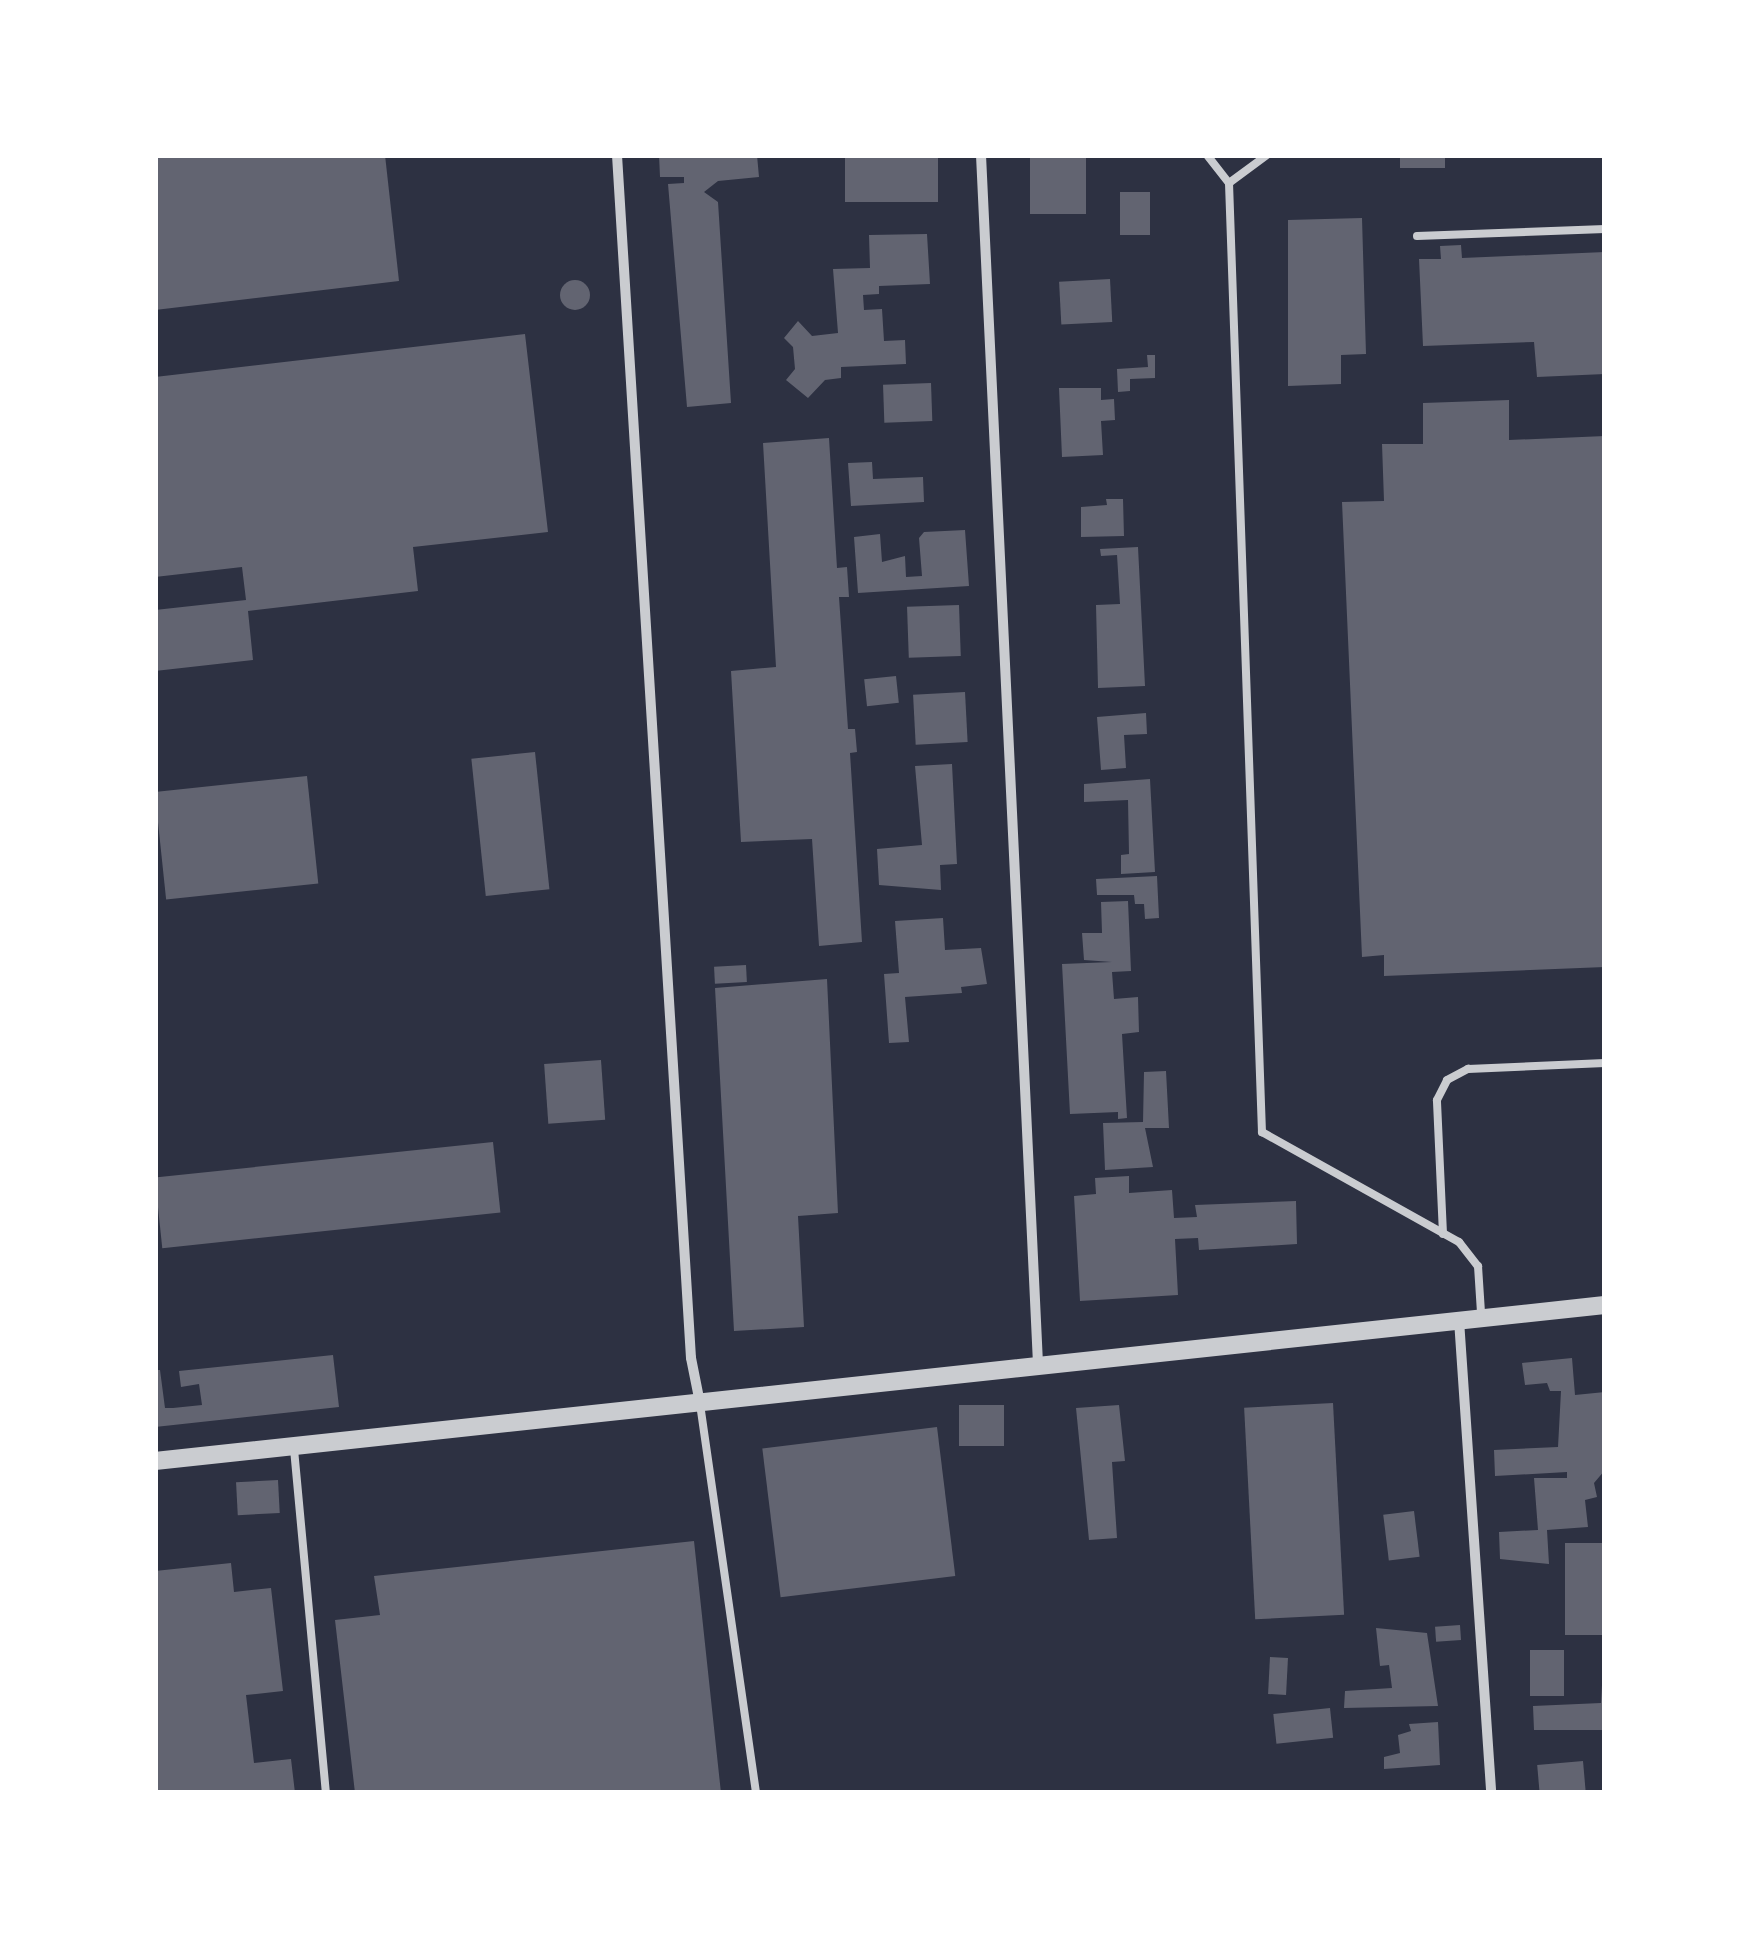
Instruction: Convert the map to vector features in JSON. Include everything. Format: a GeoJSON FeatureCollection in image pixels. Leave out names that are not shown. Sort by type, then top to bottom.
{"type":"FeatureCollection","features":[{"type":"Feature","properties":{"kind":"street"},"geometry":{"type":"LineString","coordinates":[[617,155],[691,1358],[700,1404]]}},
{"type":"Feature","properties":{"kind":"street"},"geometry":{"type":"LineString","coordinates":[[980,155],[1038,1364]]}},
{"type":"Feature","properties":{"kind":"street"},"geometry":{"type":"LineString","coordinates":[[155,1460],[700,1404],[1458,1316],[1605,1305]]}},
{"type":"Feature","properties":{"kind":"street"},"geometry":{"type":"LineString","coordinates":[[1458,1316],[1491,1793]]}},
{"type":"Feature","properties":{"kind":"lane"},"geometry":{"type":"LineString","coordinates":[[1206,155],[1229,183],[1262,1132],[1443,1234],[1478,1266],[1482,1314]]}},
{"type":"Feature","properties":{"kind":"lane"},"geometry":{"type":"LineString","coordinates":[[1229,183],[1267,155]]}},
{"type":"Feature","properties":{"kind":"lane"},"geometry":{"type":"LineString","coordinates":[[1417,236],[1605,229]]}},
{"type":"Feature","properties":{"kind":"lane"},"geometry":{"type":"LineString","coordinates":[[1443,1234],[1437,1100],[1447,1080],[1468,1069],[1605,1064]]}},
{"type":"Feature","properties":{"kind":"lane"},"geometry":{"type":"LineString","coordinates":[[700,1404],[756,1793]]}},
{"type":"Feature","properties":{"kind":"lane"},"geometry":{"type":"LineString","coordinates":[[293,1446],[326,1793]]}},
{"type":"Feature","properties":{"kind":"building"},"geometry":{"type":"Polygon","coordinates":[[[155,155],[385,155],[399,281],[155,310],[155,155]]]}},
{"type":"Feature","properties":{"kind":"building"},"geometry":{"type":"Polygon","coordinates":[[[659,155],[757,155],[759,177],[718,181],[704,192],[718,202],[731,403],[687,407],[668,184],[684,183],[684,177],[660,177],[659,155]]]}},
{"type":"Feature","properties":{"kind":"building"},"geometry":{"type":"Polygon","coordinates":[[[845,155],[938,155],[938,202],[845,202],[845,155]]]}},
{"type":"Feature","properties":{"kind":"building"},"geometry":{"type":"Polygon","coordinates":[[[1030,155],[1086,155],[1086,214],[1030,214],[1030,155]]]}},
{"type":"Feature","properties":{"kind":"building"},"geometry":{"type":"Polygon","coordinates":[[[1400,155],[1445,155],[1445,168],[1400,168],[1400,155]]]}},
{"type":"Feature","properties":{"kind":"building"},"geometry":{"type":"Polygon","coordinates":[[[1120,192],[1150,192],[1150,235],[1120,235],[1120,192]]]}},
{"type":"Feature","properties":{"kind":"building"},"geometry":{"type":"Polygon","coordinates":[[[1362,218],[1366,354],[1341,355],[1341,384],[1288,386],[1288,220],[1362,218]]]}},
{"type":"Feature","properties":{"kind":"building"},"geometry":{"type":"Polygon","coordinates":[[[927,234],[930,284],[879,286],[879,294],[863,295],[864,310],[882,309],[884,341],[905,340],[906,364],[841,367],[841,378],[825,380],[808,398],[786,380],[795,369],[793,347],[784,338],[798,321],[812,336],[838,333],[833,269],[870,268],[869,235],[927,234]]]}},
{"type":"Feature","properties":{"kind":"building"},"geometry":{"type":"Polygon","coordinates":[[[1461,245],[1462,258],[1605,252],[1605,374],[1537,377],[1534,342],[1423,346],[1419,259],[1441,259],[1440,246],[1461,245]]]}},
{"type":"Feature","properties":{"kind":"building"},"geometry":{"type":"Polygon","coordinates":[[[1110,279],[1112,322],[1061,325],[1059,282],[1110,279]]]}},
{"type":"Feature","properties":{"kind":"building"},"geometry":{"type":"Polygon","coordinates":[[[575,280],[586,284],[590,295],[586,306],[575,310],[564,306],[560,295],[564,284],[575,280]]]}},
{"type":"Feature","properties":{"kind":"building"},"geometry":{"type":"Polygon","coordinates":[[[525,334],[548,532],[413,547],[418,591],[248,611],[253,660],[155,671],[155,610],[246,600],[242,567],[155,577],[155,377],[525,334]]]}},
{"type":"Feature","properties":{"kind":"building"},"geometry":{"type":"Polygon","coordinates":[[[1147,355],[1155,355],[1155,378],[1130,379],[1130,391],[1118,392],[1117,369],[1148,367],[1147,355]]]}},
{"type":"Feature","properties":{"kind":"building"},"geometry":{"type":"Polygon","coordinates":[[[931,383],[932,421],[884,423],[883,385],[931,383]]]}},
{"type":"Feature","properties":{"kind":"building"},"geometry":{"type":"Polygon","coordinates":[[[1059,388],[1101,388],[1101,400],[1114,399],[1115,420],[1101,421],[1103,455],[1062,457],[1059,388]]]}},
{"type":"Feature","properties":{"kind":"building"},"geometry":{"type":"Polygon","coordinates":[[[1509,400],[1509,440],[1605,436],[1605,967],[1384,976],[1384,955],[1362,957],[1342,502],[1384,501],[1382,444],[1423,444],[1423,403],[1509,400]]]}},
{"type":"Feature","properties":{"kind":"building"},"geometry":{"type":"Polygon","coordinates":[[[829,438],[837,568],[847,567],[849,597],[839,597],[848,729],[855,729],[857,752],[850,753],[862,942],[819,946],[812,839],[741,842],[731,671],[776,667],[763,443],[829,438]]]}},
{"type":"Feature","properties":{"kind":"building"},"geometry":{"type":"Polygon","coordinates":[[[872,462],[873,479],[923,477],[924,502],[851,506],[848,463],[872,462]]]}},
{"type":"Feature","properties":{"kind":"building"},"geometry":{"type":"Polygon","coordinates":[[[1106,499],[1123,499],[1124,536],[1081,537],[1081,507],[1107,505],[1106,499]]]}},
{"type":"Feature","properties":{"kind":"building"},"geometry":{"type":"Polygon","coordinates":[[[965,530],[969,586],[858,593],[854,537],[880,534],[882,562],[905,556],[906,577],[922,576],[919,538],[924,532],[965,530]]]}},
{"type":"Feature","properties":{"kind":"building"},"geometry":{"type":"Polygon","coordinates":[[[1138,547],[1145,686],[1098,688],[1096,605],[1120,604],[1117,555],[1101,556],[1100,549],[1138,547]]]}},
{"type":"Feature","properties":{"kind":"building"},"geometry":{"type":"Polygon","coordinates":[[[959,605],[961,656],[909,658],[907,607],[959,605]]]}},
{"type":"Feature","properties":{"kind":"building"},"geometry":{"type":"Polygon","coordinates":[[[896,676],[899,703],[867,706],[864,679],[896,676]]]}},
{"type":"Feature","properties":{"kind":"building"},"geometry":{"type":"Polygon","coordinates":[[[965,692],[968,742],[916,745],[913,695],[965,692]]]}},
{"type":"Feature","properties":{"kind":"building"},"geometry":{"type":"Polygon","coordinates":[[[1146,713],[1147,734],[1124,735],[1126,768],[1101,770],[1097,717],[1146,713]]]}},
{"type":"Feature","properties":{"kind":"building"},"geometry":{"type":"Polygon","coordinates":[[[535,752],[549,889],[486,896],[471,759],[535,752]]]}},
{"type":"Feature","properties":{"kind":"building"},"geometry":{"type":"Polygon","coordinates":[[[952,764],[957,864],[940,865],[941,890],[879,885],[877,849],[922,845],[915,766],[952,764]]]}},
{"type":"Feature","properties":{"kind":"building"},"geometry":{"type":"Polygon","coordinates":[[[307,776],[318,883],[166,899],[155,792],[307,776]]]}},
{"type":"Feature","properties":{"kind":"building"},"geometry":{"type":"Polygon","coordinates":[[[1150,779],[1155,872],[1121,874],[1121,855],[1129,854],[1128,800],[1084,802],[1084,784],[1150,779]]]}},
{"type":"Feature","properties":{"kind":"building"},"geometry":{"type":"Polygon","coordinates":[[[1157,876],[1159,918],[1145,919],[1144,904],[1135,904],[1134,895],[1097,895],[1096,879],[1157,876]]]}},
{"type":"Feature","properties":{"kind":"building"},"geometry":{"type":"Polygon","coordinates":[[[1128,901],[1131,971],[1112,972],[1114,999],[1138,997],[1139,1032],[1122,1034],[1127,1118],[1118,1119],[1118,1112],[1070,1114],[1062,964],[1112,962],[1084,960],[1082,933],[1102,933],[1101,902],[1128,901]]]}},
{"type":"Feature","properties":{"kind":"building"},"geometry":{"type":"Polygon","coordinates":[[[943,918],[945,950],[981,948],[987,984],[961,987],[962,993],[905,997],[909,1042],[889,1043],[884,974],[899,973],[895,921],[943,918]]]}},
{"type":"Feature","properties":{"kind":"building"},"geometry":{"type":"Polygon","coordinates":[[[746,965],[747,982],[715,984],[714,967],[746,965]]]}},
{"type":"Feature","properties":{"kind":"building"},"geometry":{"type":"Polygon","coordinates":[[[827,979],[838,1213],[798,1216],[804,1327],[734,1331],[715,988],[827,979]]]}},
{"type":"Feature","properties":{"kind":"building"},"geometry":{"type":"Polygon","coordinates":[[[601,1060],[605,1120],[548,1124],[544,1064],[601,1060]]]}},
{"type":"Feature","properties":{"kind":"building"},"geometry":{"type":"Polygon","coordinates":[[[1166,1071],[1169,1128],[1145,1128],[1153,1167],[1105,1170],[1103,1123],[1143,1122],[1144,1072],[1166,1071]]]}},
{"type":"Feature","properties":{"kind":"building"},"geometry":{"type":"Polygon","coordinates":[[[493,1142],[500,1213],[162,1248],[155,1178],[493,1142]]]}},
{"type":"Feature","properties":{"kind":"building"},"geometry":{"type":"Polygon","coordinates":[[[1129,1176],[1129,1193],[1172,1190],[1174,1218],[1197,1217],[1195,1205],[1296,1201],[1297,1244],[1199,1250],[1198,1238],[1175,1239],[1178,1295],[1080,1301],[1074,1196],[1096,1194],[1095,1178],[1129,1176]]]}},
{"type":"Feature","properties":{"kind":"building"},"geometry":{"type":"Polygon","coordinates":[[[333,1355],[339,1407],[155,1427],[155,1370],[160,1370],[165,1408],[173,1408],[202,1405],[199,1384],[181,1387],[179,1371],[333,1355]]]}},
{"type":"Feature","properties":{"kind":"building"},"geometry":{"type":"Polygon","coordinates":[[[1572,1358],[1575,1395],[1605,1392],[1605,1470],[1594,1483],[1597,1497],[1585,1500],[1588,1527],[1547,1530],[1549,1564],[1500,1559],[1499,1532],[1538,1530],[1534,1478],[1567,1478],[1567,1472],[1495,1476],[1494,1450],[1558,1447],[1561,1391],[1550,1391],[1547,1383],[1525,1385],[1522,1363],[1572,1358]]]}},
{"type":"Feature","properties":{"kind":"building"},"geometry":{"type":"Polygon","coordinates":[[[1333,1403],[1344,1615],[1255,1619],[1244,1408],[1333,1403]]]}},
{"type":"Feature","properties":{"kind":"building"},"geometry":{"type":"Polygon","coordinates":[[[959,1405],[1004,1405],[1004,1446],[959,1446],[959,1405]]]}},
{"type":"Feature","properties":{"kind":"building"},"geometry":{"type":"Polygon","coordinates":[[[1119,1405],[1125,1461],[1112,1462],[1117,1538],[1089,1540],[1076,1408],[1119,1405]]]}},
{"type":"Feature","properties":{"kind":"building"},"geometry":{"type":"Polygon","coordinates":[[[937,1427],[955,1576],[781,1597],[762,1448],[937,1427]]]}},
{"type":"Feature","properties":{"kind":"building"},"geometry":{"type":"Polygon","coordinates":[[[278,1480],[280,1513],[238,1515],[236,1482],[278,1480]]]}},
{"type":"Feature","properties":{"kind":"building"},"geometry":{"type":"Polygon","coordinates":[[[1414,1511],[1420,1557],[1389,1560],[1383,1515],[1414,1511]]]}},
{"type":"Feature","properties":{"kind":"building"},"geometry":{"type":"Polygon","coordinates":[[[694,1541],[721,1793],[355,1793],[335,1620],[380,1615],[374,1576],[694,1541]]]}},
{"type":"Feature","properties":{"kind":"building"},"geometry":{"type":"Polygon","coordinates":[[[1565,1543],[1605,1543],[1605,1635],[1565,1635],[1565,1543]]]}},
{"type":"Feature","properties":{"kind":"building"},"geometry":{"type":"Polygon","coordinates":[[[231,1563],[234,1592],[271,1588],[283,1691],[246,1695],[254,1763],[291,1759],[295,1793],[155,1793],[155,1571],[231,1563]]]}},
{"type":"Feature","properties":{"kind":"building"},"geometry":{"type":"Polygon","coordinates":[[[1460,1625],[1461,1640],[1436,1642],[1435,1627],[1460,1625]]]}},
{"type":"Feature","properties":{"kind":"building"},"geometry":{"type":"Polygon","coordinates":[[[1376,1628],[1427,1633],[1438,1706],[1344,1708],[1345,1691],[1392,1688],[1389,1665],[1380,1666],[1376,1628]]]}},
{"type":"Feature","properties":{"kind":"building"},"geometry":{"type":"Polygon","coordinates":[[[1530,1650],[1564,1650],[1564,1696],[1530,1696],[1530,1650]]]}},
{"type":"Feature","properties":{"kind":"building"},"geometry":{"type":"Polygon","coordinates":[[[1270,1657],[1288,1658],[1286,1695],[1268,1694],[1270,1657]]]}},
{"type":"Feature","properties":{"kind":"building"},"geometry":{"type":"Polygon","coordinates":[[[1602,1685],[1605,1730],[1534,1730],[1533,1706],[1601,1703],[1602,1685]]]}},
{"type":"Feature","properties":{"kind":"building"},"geometry":{"type":"Polygon","coordinates":[[[1330,1708],[1333,1738],[1276,1744],[1273,1714],[1330,1708]]]}},
{"type":"Feature","properties":{"kind":"building"},"geometry":{"type":"Polygon","coordinates":[[[1438,1722],[1440,1765],[1384,1769],[1384,1757],[1400,1753],[1398,1735],[1411,1731],[1409,1724],[1438,1722]]]}},
{"type":"Feature","properties":{"kind":"building"},"geometry":{"type":"Polygon","coordinates":[[[1583,1761],[1586,1793],[1540,1793],[1537,1765],[1583,1761]]]}}]}
